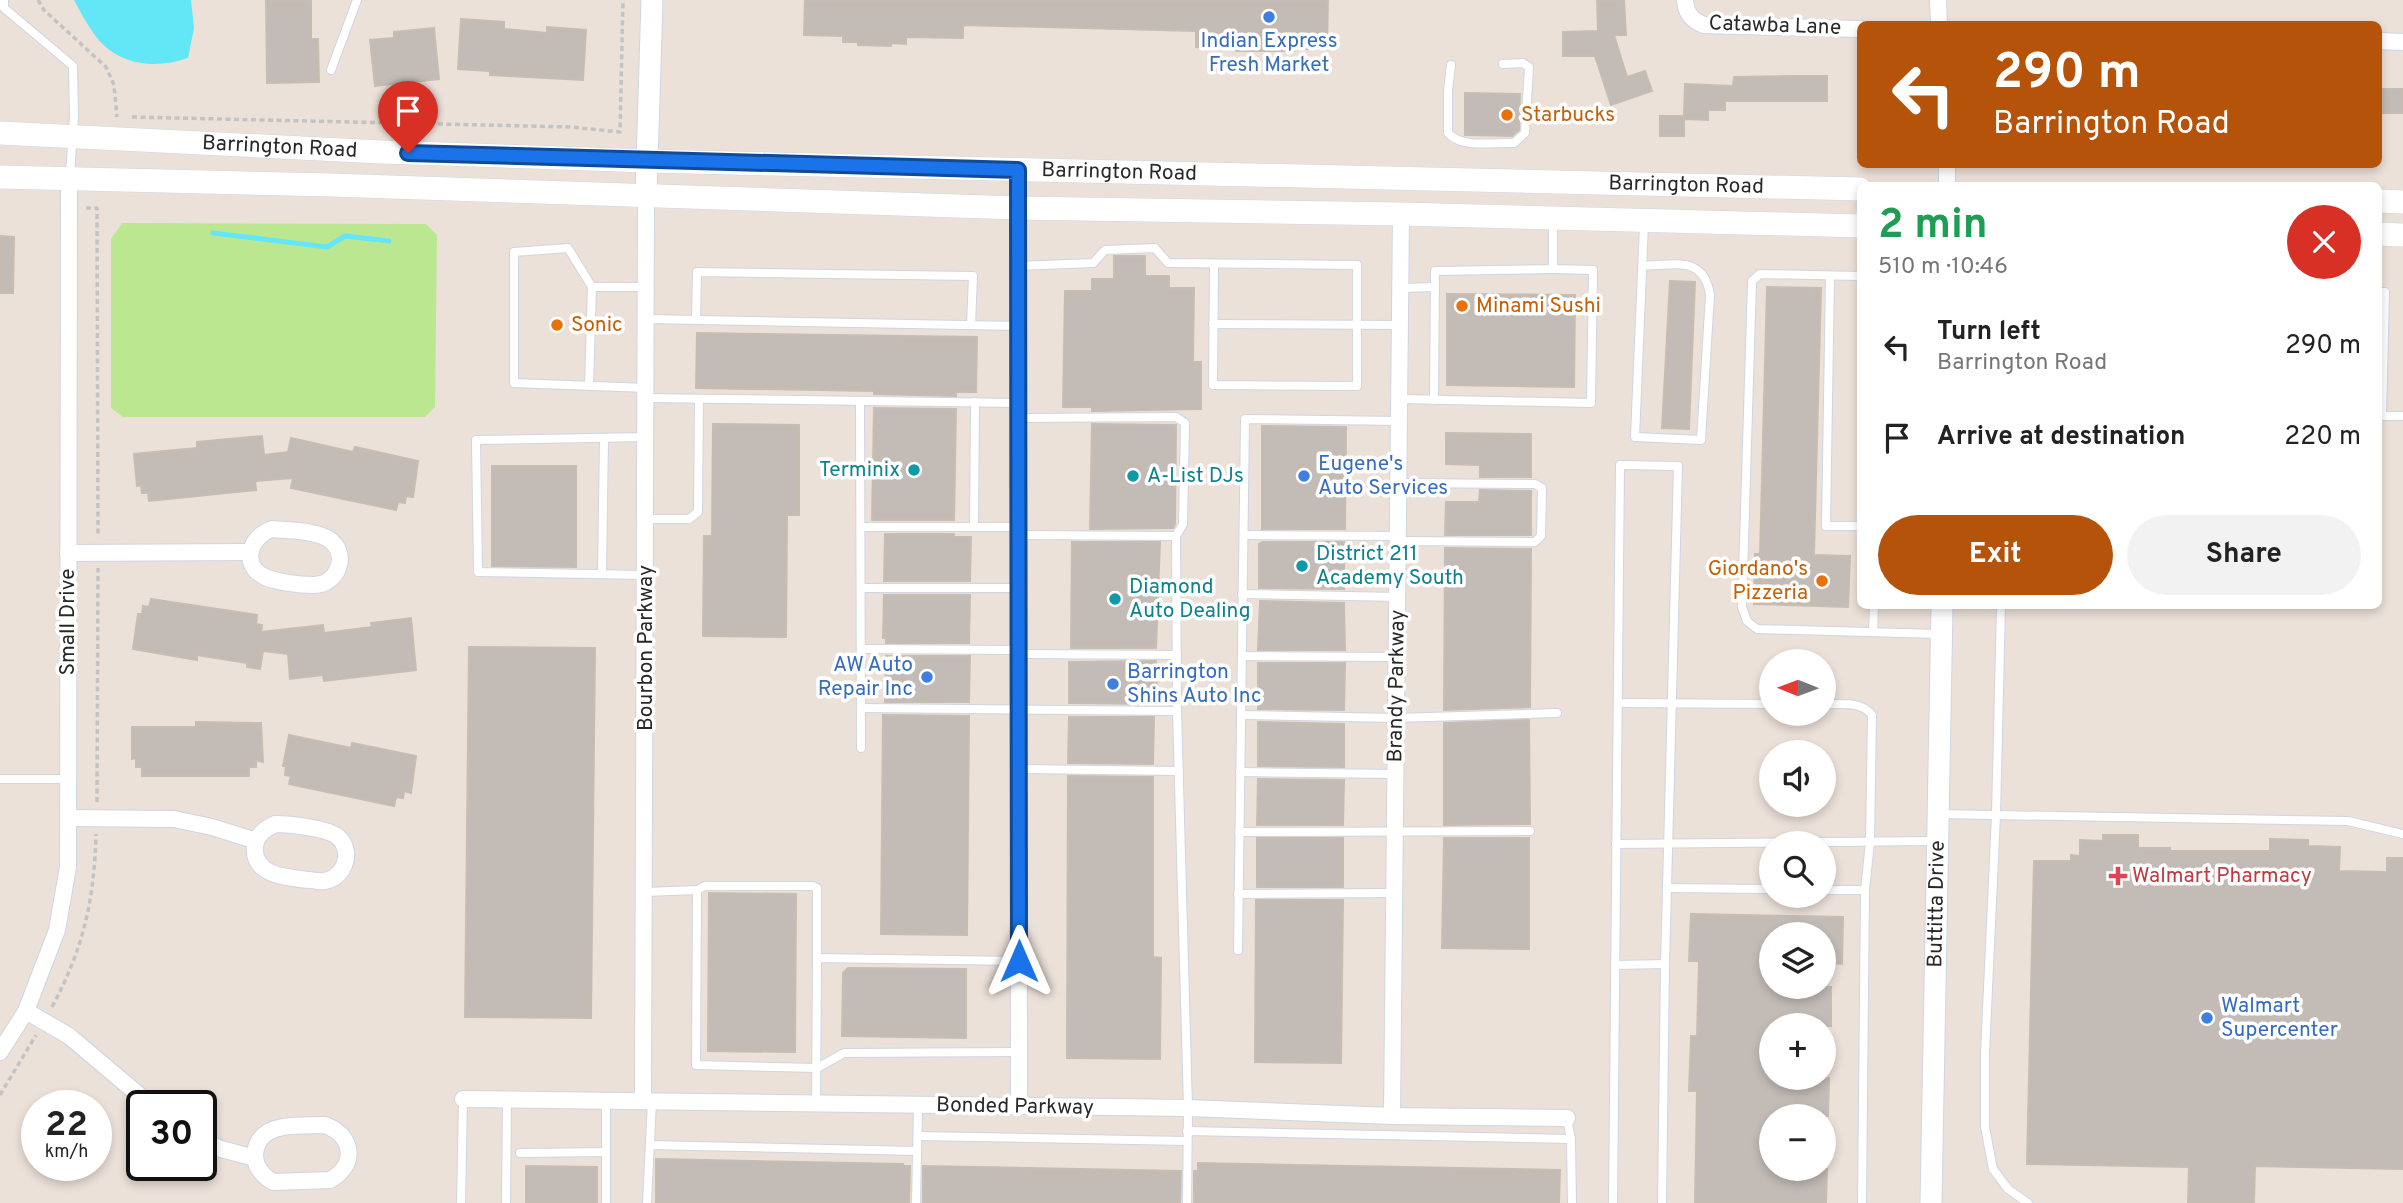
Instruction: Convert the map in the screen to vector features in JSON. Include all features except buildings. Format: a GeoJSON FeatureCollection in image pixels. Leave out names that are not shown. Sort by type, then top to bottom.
{"type":"FeatureCollection","features":[{"type":"Feature","properties":{"kind":"main road","name":"Barrington Road"},"geometry":{"type":"LineString","coordinates":[[0,133],[382,152],[648,161],[1857,189]]}},
{"type":"Feature","properties":{"kind":"main road","name":"Barrington Road"},"geometry":{"type":"LineString","coordinates":[[0,177],[1017,208],[1401,214],[1857,226]]}},
{"type":"Feature","properties":{"kind":"main road"},"geometry":{"type":"LineString","coordinates":[[2382,201],[2403,202]]}},
{"type":"Feature","properties":{"kind":"main road"},"geometry":{"type":"LineString","coordinates":[[2382,234],[2403,235]]}},
{"type":"Feature","properties":{"kind":"street"},"geometry":{"type":"LineString","coordinates":[[646,196],[653,0]]}},
{"type":"Feature","properties":{"kind":"street","name":"Catawba Lane"},"geometry":{"type":"LineString","coordinates":[[1685,0],[1692,19],[1704,25],[1857,29]]}},
{"type":"Feature","properties":{"kind":"street"},"geometry":{"type":"LineString","coordinates":[[1938,0],[1939,21]]}},
{"type":"Feature","properties":{"kind":"street"},"geometry":{"type":"LineString","coordinates":[[2382,41],[2403,42]]}},
{"type":"Feature","properties":{"kind":"street"},"geometry":{"type":"LineString","coordinates":[[1018,170],[1019,1107]]}},
{"type":"Feature","properties":{"kind":"street","name":"Small Drive"},"geometry":{"type":"LineString","coordinates":[[0,1052],[26,1011],[57,930],[68,867],[69,178]]}},
{"type":"Feature","properties":{"kind":"street","name":"Bourbon Parkway"},"geometry":{"type":"LineString","coordinates":[[646,196],[644,892],[647,1101]]}},
{"type":"Feature","properties":{"kind":"street","name":"Brandy Parkway"},"geometry":{"type":"LineString","coordinates":[[1392,1116],[1402,325],[1401,214]]}},
{"type":"Feature","properties":{"kind":"street"},"geometry":{"type":"LineString","coordinates":[[272,529],[321,535],[339,552],[340,561],[335,576],[321,585],[313,586],[267,578],[254,568],[250,552],[257,536],[272,529]]}},
{"type":"Feature","properties":{"kind":"street"},"geometry":{"type":"LineString","coordinates":[[68,553],[250,552]]}},
{"type":"Feature","properties":{"kind":"street","name":"Buttitta Drive"},"geometry":{"type":"LineString","coordinates":[[1931,1203],[1942,609]]}},
{"type":"Feature","properties":{"kind":"street"},"geometry":{"type":"LineString","coordinates":[[69,818],[174,819],[212,827],[256,841]]}},
{"type":"Feature","properties":{"kind":"street"},"geometry":{"type":"LineString","coordinates":[[275,824],[332,833],[344,845],[346,861],[338,876],[323,882],[273,874],[266,871],[256,858],[256,841],[261,833],[275,824]]}},
{"type":"Feature","properties":{"kind":"street"},"geometry":{"type":"LineString","coordinates":[[26,1011],[69,1036],[133,1090]]}},
{"type":"Feature","properties":{"kind":"street","name":"Bonded Parkway"},"geometry":{"type":"LineString","coordinates":[[463,1099],[1188,1108],[1392,1116],[1567,1118]]}},
{"type":"Feature","properties":{"kind":"street"},"geometry":{"type":"LineString","coordinates":[[325,1125],[341,1134],[348,1150],[344,1168],[330,1180],[273,1182],[259,1170],[256,1158],[258,1143],[263,1136],[279,1127],[325,1125]]}},
{"type":"Feature","properties":{"kind":"street"},"geometry":{"type":"LineString","coordinates":[[217,1146],[256,1158]]}},
{"type":"Feature","properties":{"kind":"lane"},"geometry":{"type":"LineString","coordinates":[[4,0],[4,8],[73,66],[73,135],[69,178]]}},
{"type":"Feature","properties":{"kind":"lane"},"geometry":{"type":"LineString","coordinates":[[331,70],[357,0]]}},
{"type":"Feature","properties":{"kind":"lane"},"geometry":{"type":"LineString","coordinates":[[1451,65],[1448,133],[1454,140],[1467,142],[1514,143],[1525,133],[1529,67],[1523,63],[1503,64]]}},
{"type":"Feature","properties":{"kind":"lane"},"geometry":{"type":"LineString","coordinates":[[1553,218],[1553,269]]}},
{"type":"Feature","properties":{"kind":"lane"},"geometry":{"type":"LineString","coordinates":[[1643,266],[1696,267],[1708,282],[1710,295],[1701,440],[1635,438],[1644,221]]}},
{"type":"Feature","properties":{"kind":"lane"},"geometry":{"type":"LineString","coordinates":[[589,386],[592,287],[568,248],[514,252],[514,383],[589,386],[699,399],[975,402],[1019,410],[1175,417],[1185,423],[1183,524],[1176,536],[1177,710],[1188,1108],[1187,1203]]}},
{"type":"Feature","properties":{"kind":"lane"},"geometry":{"type":"LineString","coordinates":[[1018,266],[1093,263],[1105,250],[1155,248],[1168,263],[1357,265],[1357,386],[1213,385],[1214,264]]}},
{"type":"Feature","properties":{"kind":"lane"},"geometry":{"type":"LineString","coordinates":[[1401,399],[1434,400],[1591,403],[1593,270],[1435,271],[1434,400]]}},
{"type":"Feature","properties":{"kind":"lane"},"geometry":{"type":"LineString","coordinates":[[696,320],[697,272],[973,275],[971,325]]}},
{"type":"Feature","properties":{"kind":"lane"},"geometry":{"type":"LineString","coordinates":[[1857,276],[1760,274],[1752,281],[1742,607],[1747,621],[1757,629],[1942,634]]}},
{"type":"Feature","properties":{"kind":"lane"},"geometry":{"type":"LineString","coordinates":[[1830,276],[1826,526],[1857,526]]}},
{"type":"Feature","properties":{"kind":"lane"},"geometry":{"type":"LineString","coordinates":[[592,287],[647,287]]}},
{"type":"Feature","properties":{"kind":"lane"},"geometry":{"type":"LineString","coordinates":[[1402,288],[1435,287]]}},
{"type":"Feature","properties":{"kind":"lane"},"geometry":{"type":"LineString","coordinates":[[2382,292],[2385,292],[2382,366]]}},
{"type":"Feature","properties":{"kind":"lane"},"geometry":{"type":"LineString","coordinates":[[647,319],[1018,326]]}},
{"type":"Feature","properties":{"kind":"lane"},"geometry":{"type":"LineString","coordinates":[[1213,324],[1402,325]]}},
{"type":"Feature","properties":{"kind":"lane"},"geometry":{"type":"LineString","coordinates":[[646,519],[689,519],[698,512],[699,399]]}},
{"type":"Feature","properties":{"kind":"lane"},"geometry":{"type":"LineString","coordinates":[[860,401],[861,748]]}},
{"type":"Feature","properties":{"kind":"lane"},"geometry":{"type":"LineString","coordinates":[[974,527],[975,402]]}},
{"type":"Feature","properties":{"kind":"lane"},"geometry":{"type":"LineString","coordinates":[[2382,416],[2403,416]]}},
{"type":"Feature","properties":{"kind":"lane"},"geometry":{"type":"LineString","coordinates":[[1238,950],[1245,419],[1401,421]]}},
{"type":"Feature","properties":{"kind":"lane"},"geometry":{"type":"LineString","coordinates":[[646,575],[478,572],[476,440],[647,437]]}},
{"type":"Feature","properties":{"kind":"lane"},"geometry":{"type":"LineString","coordinates":[[602,574],[604,438]]}},
{"type":"Feature","properties":{"kind":"lane"},"geometry":{"type":"LineString","coordinates":[[1613,1203],[1620,465],[1678,466],[1665,964],[1662,1203]]}},
{"type":"Feature","properties":{"kind":"lane"},"geometry":{"type":"LineString","coordinates":[[1244,535],[1535,542],[1541,536],[1542,488],[1535,484],[1400,483]]}},
{"type":"Feature","properties":{"kind":"lane"},"geometry":{"type":"LineString","coordinates":[[861,527],[974,527],[1176,536]]}},
{"type":"Feature","properties":{"kind":"lane"},"geometry":{"type":"LineString","coordinates":[[861,588],[1019,588]]}},
{"type":"Feature","properties":{"kind":"lane"},"geometry":{"type":"LineString","coordinates":[[1242,594],[1398,597]]}},
{"type":"Feature","properties":{"kind":"lane"},"geometry":{"type":"LineString","coordinates":[[1873,632],[1874,609]]}},
{"type":"Feature","properties":{"kind":"lane"},"geometry":{"type":"LineString","coordinates":[[2001,609],[1996,815],[1985,1053],[1985,1127],[1993,1169],[2008,1189],[2028,1203]]}},
{"type":"Feature","properties":{"kind":"lane"},"geometry":{"type":"LineString","coordinates":[[861,649],[1177,655]]}},
{"type":"Feature","properties":{"kind":"lane"},"geometry":{"type":"LineString","coordinates":[[1242,656],[1397,657]]}},
{"type":"Feature","properties":{"kind":"lane"},"geometry":{"type":"LineString","coordinates":[[1618,703],[1759,704]]}},
{"type":"Feature","properties":{"kind":"lane"},"geometry":{"type":"LineString","coordinates":[[1836,704],[1859,705],[1872,715],[1870,842],[1865,890],[1862,1203]]}},
{"type":"Feature","properties":{"kind":"lane"},"geometry":{"type":"LineString","coordinates":[[861,708],[1177,710]]}},
{"type":"Feature","properties":{"kind":"lane"},"geometry":{"type":"LineString","coordinates":[[1241,715],[1396,718],[1557,713]]}},
{"type":"Feature","properties":{"kind":"lane"},"geometry":{"type":"LineString","coordinates":[[1019,769],[1179,771]]}},
{"type":"Feature","properties":{"kind":"lane"},"geometry":{"type":"LineString","coordinates":[[1240,772],[1396,774]]}},
{"type":"Feature","properties":{"kind":"lane"},"geometry":{"type":"LineString","coordinates":[[0,779],[69,779]]}},
{"type":"Feature","properties":{"kind":"lane"},"geometry":{"type":"LineString","coordinates":[[1938,814],[2348,821],[2403,834]]}},
{"type":"Feature","properties":{"kind":"lane"},"geometry":{"type":"LineString","coordinates":[[1239,832],[1530,831]]}},
{"type":"Feature","properties":{"kind":"lane"},"geometry":{"type":"LineString","coordinates":[[1616,844],[1938,841]]}},
{"type":"Feature","properties":{"kind":"lane"},"geometry":{"type":"LineString","coordinates":[[644,892],[697,890],[705,886],[817,888],[816,1104]]}},
{"type":"Feature","properties":{"kind":"lane"},"geometry":{"type":"LineString","coordinates":[[1667,888],[1759,889]]}},
{"type":"Feature","properties":{"kind":"lane"},"geometry":{"type":"LineString","coordinates":[[697,890],[696,1065],[817,1068],[844,1053],[1019,1052]]}},
{"type":"Feature","properties":{"kind":"lane"},"geometry":{"type":"LineString","coordinates":[[1836,890],[1865,890]]}},
{"type":"Feature","properties":{"kind":"lane"},"geometry":{"type":"LineString","coordinates":[[1238,894],[1394,893]]}},
{"type":"Feature","properties":{"kind":"lane"},"geometry":{"type":"LineString","coordinates":[[817,958],[1019,961]]}},
{"type":"Feature","properties":{"kind":"lane"},"geometry":{"type":"LineString","coordinates":[[1615,965],[1665,964]]}},
{"type":"Feature","properties":{"kind":"lane"},"geometry":{"type":"LineString","coordinates":[[461,1203],[463,1099]]}},
{"type":"Feature","properties":{"kind":"lane"},"geometry":{"type":"LineString","coordinates":[[506,1203],[508,1100]]}},
{"type":"Feature","properties":{"kind":"lane"},"geometry":{"type":"LineString","coordinates":[[606,1101],[606,1203]]}},
{"type":"Feature","properties":{"kind":"lane"},"geometry":{"type":"LineString","coordinates":[[647,1101],[650,1145],[647,1203]]}},
{"type":"Feature","properties":{"kind":"lane"},"geometry":{"type":"LineString","coordinates":[[916,1203],[918,1105]]}},
{"type":"Feature","properties":{"kind":"lane"},"geometry":{"type":"LineString","coordinates":[[1391,1135],[1392,1116]]}},
{"type":"Feature","properties":{"kind":"lane"},"geometry":{"type":"LineString","coordinates":[[1567,1118],[1571,1139],[1572,1203]]}},
{"type":"Feature","properties":{"kind":"lane"},"geometry":{"type":"LineString","coordinates":[[1187,1131],[1571,1139]]}},
{"type":"Feature","properties":{"kind":"lane"},"geometry":{"type":"LineString","coordinates":[[918,1136],[1187,1142]]}},
{"type":"Feature","properties":{"kind":"lane"},"geometry":{"type":"LineString","coordinates":[[650,1145],[917,1151]]}},
{"type":"Feature","properties":{"kind":"lane"},"geometry":{"type":"LineString","coordinates":[[520,1153],[606,1152]]}},
{"type":"Feature","properties":{"kind":"path"},"geometry":{"type":"LineString","coordinates":[[38,0],[44,10],[106,67],[114,85],[117,117],[106,117]]}},
{"type":"Feature","properties":{"kind":"path"},"geometry":{"type":"LineString","coordinates":[[131,117],[571,127],[620,132],[623,0]]}},
{"type":"Feature","properties":{"kind":"green space"},"geometry":{"type":"Polygon","coordinates":[[[122,223],[426,224],[437,235],[435,407],[425,417],[123,417],[111,408],[111,239],[122,223]]]}},
{"type":"Feature","properties":{"kind":"water"},"geometry":{"type":"Polygon","coordinates":[[[74,0],[191,0],[194,28],[188,58],[149,64],[113,53],[91,30],[74,0]]]}},
{"type":"Feature","properties":{"kind":"waterway"},"geometry":{"type":"LineString","coordinates":[[213,233],[327,247],[345,236],[389,241]]}},
{"type":"Feature","properties":{"kind":"place","name":"Indian Express Fresh Market"},"geometry":{"type":"Point","coordinates":[1269,17]}},
{"type":"Feature","properties":{"kind":"place","name":"Starbucks"},"geometry":{"type":"Point","coordinates":[1507,115]}},
{"type":"Feature","properties":{"kind":"place","name":"Minami Sushi"},"geometry":{"type":"Point","coordinates":[1462,306]}},
{"type":"Feature","properties":{"kind":"place","name":"Sonic"},"geometry":{"type":"Point","coordinates":[557,325]}},
{"type":"Feature","properties":{"kind":"place","name":"Terminix"},"geometry":{"type":"Point","coordinates":[914,470]}},
{"type":"Feature","properties":{"kind":"place","name":"A-List DJs"},"geometry":{"type":"Point","coordinates":[1133,476]}},
{"type":"Feature","properties":{"kind":"place","name":"Eugene's Auto Services"},"geometry":{"type":"Point","coordinates":[1304,476]}},
{"type":"Feature","properties":{"kind":"place","name":"District 211 Academy South"},"geometry":{"type":"Point","coordinates":[1302,566]}},
{"type":"Feature","properties":{"kind":"place","name":"Giordano's Pizzeria"},"geometry":{"type":"Point","coordinates":[1822,581]}},
{"type":"Feature","properties":{"kind":"place","name":"Diamond Auto Dealing"},"geometry":{"type":"Point","coordinates":[1115,599]}},
{"type":"Feature","properties":{"kind":"place","name":"AW Auto Repair Inc"},"geometry":{"type":"Point","coordinates":[927,677]}},
{"type":"Feature","properties":{"kind":"place","name":"Barrington Shins Auto Inc"},"geometry":{"type":"Point","coordinates":[1113,684]}},
{"type":"Feature","properties":{"kind":"place","name":"Walmart Pharmacy"},"geometry":{"type":"Point","coordinates":[2118,876]}},
{"type":"Feature","properties":{"kind":"place","name":"Walmart Supercenter"},"geometry":{"type":"Point","coordinates":[2207,1018]}},
{"type":"Feature","properties":{"kind":"route"},"geometry":{"type":"LineString","coordinates":[[408,153],[1018,170],[1019,961]]}}]}
